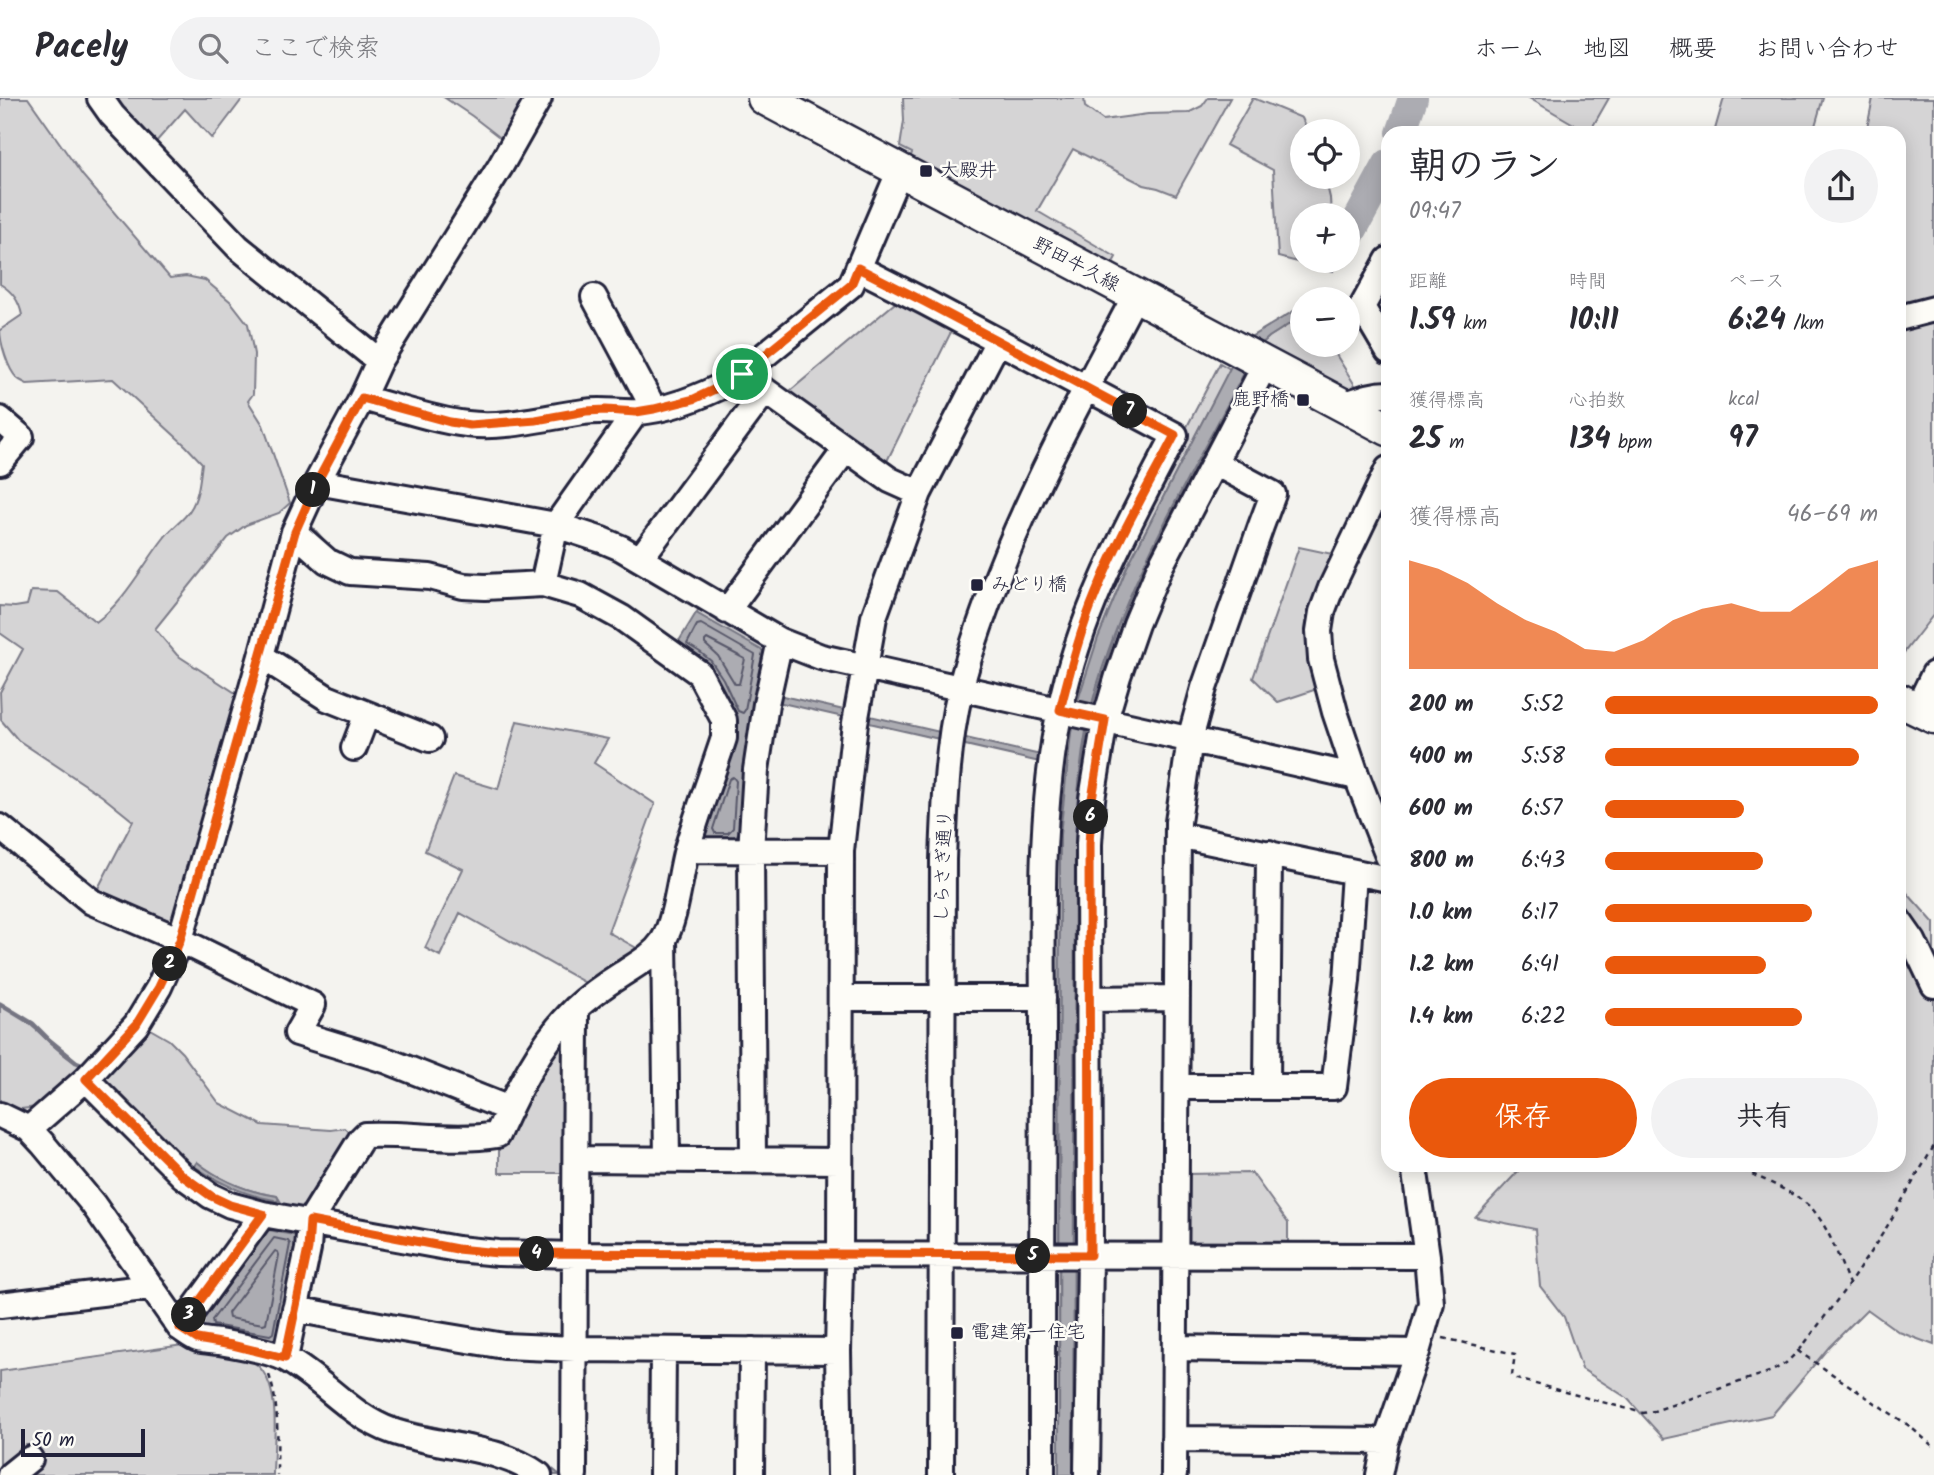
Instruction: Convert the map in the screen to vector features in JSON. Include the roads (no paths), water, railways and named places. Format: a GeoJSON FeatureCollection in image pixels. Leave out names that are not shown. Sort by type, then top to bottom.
{"type":"FeatureCollection","features":[{"type":"Feature","properties":{"kind":"main road","name":"野田牛久線"},"geometry":{"type":"LineString","coordinates":[[764,98],[1381,425]]}},
{"type":"Feature","properties":{"kind":"street"},"geometry":{"type":"LineString","coordinates":[[100,98],[112,115],[238,247],[379,361]]}},
{"type":"Feature","properties":{"kind":"street"},"geometry":{"type":"LineString","coordinates":[[29,1129],[86,1079],[136,1025],[159,987],[180,940],[295,532],[317,482],[379,361],[500,167],[539,98]]}},
{"type":"Feature","properties":{"kind":"street"},"geometry":{"type":"LineString","coordinates":[[362,398],[470,425],[536,420],[586,411],[645,411],[694,399],[742,374],[851,285],[900,170]]}},
{"type":"Feature","properties":{"kind":"street"},"geometry":{"type":"LineString","coordinates":[[858,268],[1175,435],[1096,593],[1074,655],[1048,795],[1043,910],[1042,1475]]}},
{"type":"Feature","properties":{"kind":"street"},"geometry":{"type":"LineString","coordinates":[[1381,273],[1362,307],[1381,339]]}},
{"type":"Feature","properties":{"kind":"street"},"geometry":{"type":"LineString","coordinates":[[593,296],[645,411]]}},
{"type":"Feature","properties":{"kind":"street","name":"しらさぎ通り"},"geometry":{"type":"LineString","coordinates":[[941,1475],[942,998],[945,815],[953,726],[960,689],[978,630],[1018,525],[1135,296]]}},
{"type":"Feature","properties":{"kind":"street"},"geometry":{"type":"LineString","coordinates":[[1906,316],[1934,309]]}},
{"type":"Feature","properties":{"kind":"street"},"geometry":{"type":"LineString","coordinates":[[840,1475],[838,1351],[841,851],[855,723],[874,617],[919,493],[998,341]]}},
{"type":"Feature","properties":{"kind":"street"},"geometry":{"type":"LineString","coordinates":[[1087,1475],[1090,1255],[1089,844],[1102,720],[1150,588],[1216,463],[1252,358]]}},
{"type":"Feature","properties":{"kind":"street"},"geometry":{"type":"LineString","coordinates":[[742,374],[890,480],[919,493]]}},
{"type":"Feature","properties":{"kind":"street"},"geometry":{"type":"LineString","coordinates":[[640,559],[765,391]]}},
{"type":"Feature","properties":{"kind":"street"},"geometry":{"type":"LineString","coordinates":[[1343,405],[1381,394]]}},
{"type":"Feature","properties":{"kind":"street"},"geometry":{"type":"LineString","coordinates":[[542,584],[556,525],[645,411]]}},
{"type":"Feature","properties":{"kind":"street"},"geometry":{"type":"LineString","coordinates":[[0,419],[21,437],[0,462]]}},
{"type":"Feature","properties":{"kind":"street"},"geometry":{"type":"LineString","coordinates":[[727,611],[846,449]]}},
{"type":"Feature","properties":{"kind":"street"},"geometry":{"type":"LineString","coordinates":[[1174,1475],[1178,822],[1190,739],[1204,688],[1273,494],[1216,463]]}},
{"type":"Feature","properties":{"kind":"street"},"geometry":{"type":"LineString","coordinates":[[317,482],[556,525],[602,540],[621,548],[780,642],[821,657],[1357,777]]}},
{"type":"Feature","properties":{"kind":"street"},"geometry":{"type":"LineString","coordinates":[[1381,484],[1331,588],[1322,612],[1319,631],[1326,682],[1357,777],[1381,838]]}},
{"type":"Feature","properties":{"kind":"street"},"geometry":{"type":"LineString","coordinates":[[274,1363],[295,1309],[308,1249],[310,1221],[361,1139],[365,1135],[391,1134],[459,1138],[497,1135],[536,1059],[576,1008],[619,975],[654,953],[664,939],[687,850],[724,738],[724,720],[699,673],[622,618],[580,595],[542,584],[463,586],[430,577],[350,572],[327,561],[295,532]]}},
{"type":"Feature","properties":{"kind":"street"},"geometry":{"type":"LineString","coordinates":[[753,1160],[751,851],[756,770],[766,704],[780,642]]}},
{"type":"Feature","properties":{"kind":"street"},"geometry":{"type":"LineString","coordinates":[[261,656],[327,698],[430,739]]}},
{"type":"Feature","properties":{"kind":"street"},"geometry":{"type":"LineString","coordinates":[[1916,708],[1934,674]]}},
{"type":"Feature","properties":{"kind":"street"},"geometry":{"type":"LineString","coordinates":[[354,748],[367,714]]}},
{"type":"Feature","properties":{"kind":"street"},"geometry":{"type":"LineString","coordinates":[[0,827],[92,902],[180,940],[313,1005],[297,1033],[388,1061],[509,1110]]}},
{"type":"Feature","properties":{"kind":"street"},"geometry":{"type":"LineString","coordinates":[[1178,835],[1381,878]]}},
{"type":"Feature","properties":{"kind":"street"},"geometry":{"type":"LineString","coordinates":[[687,850],[841,851]]}},
{"type":"Feature","properties":{"kind":"street"},"geometry":{"type":"LineString","coordinates":[[1267,1087],[1269,853]]}},
{"type":"Feature","properties":{"kind":"street"},"geometry":{"type":"LineString","coordinates":[[1177,1087],[1334,1087],[1348,981],[1354,873]]}},
{"type":"Feature","properties":{"kind":"street"},"geometry":{"type":"LineString","coordinates":[[1906,931],[1934,985]]}},
{"type":"Feature","properties":{"kind":"street"},"geometry":{"type":"LineString","coordinates":[[664,939],[667,1159]]}},
{"type":"Feature","properties":{"kind":"street"},"geometry":{"type":"LineString","coordinates":[[841,998],[1043,998]]}},
{"type":"Feature","properties":{"kind":"street"},"geometry":{"type":"LineString","coordinates":[[1089,999],[1177,998]]}},
{"type":"Feature","properties":{"kind":"street"},"geometry":{"type":"LineString","coordinates":[[574,1475],[576,1008]]}},
{"type":"Feature","properties":{"kind":"street"},"geometry":{"type":"LineString","coordinates":[[86,1079],[183,1176],[220,1200],[263,1214],[481,1252],[576,1255],[1427,1256]]}},
{"type":"Feature","properties":{"kind":"street"},"geometry":{"type":"LineString","coordinates":[[0,1115],[29,1129],[43,1144],[93,1204],[180,1328],[197,1339],[232,1345],[274,1363],[371,1422],[391,1431],[504,1456],[539,1475]]}},
{"type":"Feature","properties":{"kind":"street"},"geometry":{"type":"LineString","coordinates":[[576,1159],[840,1161]]}},
{"type":"Feature","properties":{"kind":"street"},"geometry":{"type":"LineString","coordinates":[[1379,1475],[1386,1441],[1431,1303],[1415,1172]]}},
{"type":"Feature","properties":{"kind":"street"},"geometry":{"type":"LineString","coordinates":[[180,1328],[263,1214]]}},
{"type":"Feature","properties":{"kind":"street"},"geometry":{"type":"LineString","coordinates":[[0,1305],[152,1287]]}},
{"type":"Feature","properties":{"kind":"street"},"geometry":{"type":"LineString","coordinates":[[295,1309],[504,1346],[838,1351]]}},
{"type":"Feature","properties":{"kind":"street"},"geometry":{"type":"LineString","coordinates":[[1175,1348],[1420,1343]]}},
{"type":"Feature","properties":{"kind":"street"},"geometry":{"type":"LineString","coordinates":[[662,1475],[663,1350]]}},
{"type":"Feature","properties":{"kind":"street"},"geometry":{"type":"LineString","coordinates":[[751,1475],[752,1350]]}},
{"type":"Feature","properties":{"kind":"street"},"geometry":{"type":"LineString","coordinates":[[1174,1439],[1386,1441]]}},
{"type":"Feature","properties":{"kind":"street"},"geometry":{"type":"LineString","coordinates":[[10,1475],[30,1459]]}},
{"type":"Feature","properties":{"kind":"water"},"geometry":{"type":"Polygon","coordinates":[[[1290,313],[1290,324],[1257,348],[1166,520],[1107,653],[1086,734],[1075,837],[1073,1475],[1059,1475],[1060,835],[1071,733],[1078,700],[1098,638],[1127,567],[1244,341],[1290,313]]]}},
{"type":"Feature","properties":{"kind":"water"},"geometry":{"type":"Polygon","coordinates":[[[306,520],[333,550],[342,555],[360,560],[431,566],[484,575],[538,573],[679,641],[696,613],[763,651],[749,726],[740,832],[731,840],[708,840],[704,835],[733,750],[705,665],[515,578],[347,564],[303,527],[306,520]]]}},
{"type":"Feature","properties":{"kind":"water"},"geometry":{"type":"Polygon","coordinates":[[[774,694],[1045,756],[1044,763],[773,701],[774,694]]]}},
{"type":"Feature","properties":{"kind":"water"},"geometry":{"type":"Polygon","coordinates":[[[197,1162],[235,1184],[277,1196],[279,1200],[275,1202],[232,1188],[194,1166],[197,1162]]]}},
{"type":"Feature","properties":{"kind":"water"},"geometry":{"type":"Polygon","coordinates":[[[269,1230],[298,1236],[280,1337],[276,1343],[197,1328],[269,1230]]]}},
{"type":"Feature","properties":{"kind":"water"},"geometry":{"type":"Polygon","coordinates":[[[297,1350],[376,1409],[410,1421],[499,1442],[531,1455],[560,1475],[551,1475],[383,1419],[298,1358],[297,1350]]]}},
{"type":"Feature","properties":{"kind":"waterway"},"geometry":{"type":"LineString","coordinates":[[1403,126],[1413,98]]}},
{"type":"Feature","properties":{"kind":"waterway"},"geometry":{"type":"LineString","coordinates":[[1360,216],[1381,177]]}},
{"type":"Feature","properties":{"kind":"waterway"},"geometry":{"type":"LineString","coordinates":[[0,1004],[33,1024],[76,1062],[87,1066]]}},
{"type":"Feature","properties":{"kind":"place","name":"大殿井"},"geometry":{"type":"Point","coordinates":[926,171]}},
{"type":"Feature","properties":{"kind":"place","name":"鹿野橋"},"geometry":{"type":"Point","coordinates":[1303,400]}},
{"type":"Feature","properties":{"kind":"place","name":"みどり橋"},"geometry":{"type":"Point","coordinates":[977,585]}},
{"type":"Feature","properties":{"kind":"place","name":"電建第一住宅"},"geometry":{"type":"Point","coordinates":[957,1333]}}]}
